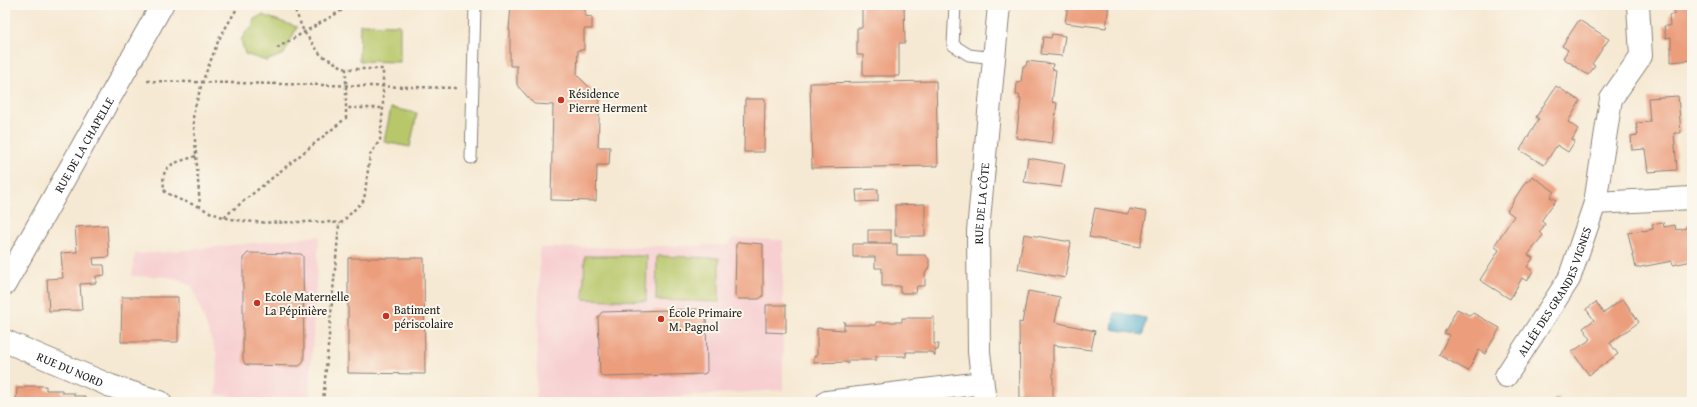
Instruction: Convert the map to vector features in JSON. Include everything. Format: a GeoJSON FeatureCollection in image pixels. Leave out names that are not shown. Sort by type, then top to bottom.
{"type":"FeatureCollection","features":[{"type":"Feature","properties":{"kind":"street","name":"RUE DE LA CHAPELLE"},"geometry":{"type":"LineString","coordinates":[[5,284],[162,5]]}},
{"type":"Feature","properties":{"kind":"street","name":"RUE DE LA CÔTE"},"geometry":{"type":"LineString","coordinates":[[983,393],[979,339],[978,231],[999,5]]}},
{"type":"Feature","properties":{"kind":"street","name":"ALLÉE DES GRANDES VIGNES"},"geometry":{"type":"LineString","coordinates":[[1506,376],[1569,279],[1595,203],[1611,99],[1641,56],[1638,5]]}},
{"type":"Feature","properties":{"kind":"street"},"geometry":{"type":"LineString","coordinates":[[1595,203],[1692,198]]}},
{"type":"Feature","properties":{"kind":"street","name":"RUE DU NORD"},"geometry":{"type":"LineString","coordinates":[[5,341],[111,386],[160,402]]}},
{"type":"Feature","properties":{"kind":"street"},"geometry":{"type":"LineString","coordinates":[[827,402],[983,393]]}},
{"type":"Feature","properties":{"kind":"lane"},"geometry":{"type":"LineString","coordinates":[[471,158],[475,5]]}},
{"type":"Feature","properties":{"kind":"lane"},"geometry":{"type":"LineString","coordinates":[[955,5],[953,45],[969,55],[994,58]]}},
{"type":"Feature","properties":{"kind":"path"},"geometry":{"type":"LineString","coordinates":[[200,207],[193,114],[202,83],[220,39],[239,5]]}},
{"type":"Feature","properties":{"kind":"path"},"geometry":{"type":"LineString","coordinates":[[293,5],[304,32],[321,55],[346,69],[383,69],[383,108],[380,140],[370,154],[364,200],[339,225],[323,402]]}},
{"type":"Feature","properties":{"kind":"path"},"geometry":{"type":"LineString","coordinates":[[277,48],[351,5]]}},
{"type":"Feature","properties":{"kind":"path"},"geometry":{"type":"LineString","coordinates":[[224,217],[346,118],[346,69]]}},
{"type":"Feature","properties":{"kind":"path"},"geometry":{"type":"LineString","coordinates":[[125,71],[145,80],[202,83],[473,88]]}},
{"type":"Feature","properties":{"kind":"path"},"geometry":{"type":"LineString","coordinates":[[346,108],[383,108]]}},
{"type":"Feature","properties":{"kind":"path"},"geometry":{"type":"LineString","coordinates":[[196,156],[171,165],[165,170],[162,180],[165,192],[178,199],[200,207],[213,215],[252,222],[341,223]]}},
{"type":"Feature","properties":{"kind":"shaded area","name":"Ecole Maternelle La Pépinière"},"geometry":{"type":"Polygon","coordinates":[[[319,236],[309,402],[270,402],[216,394],[217,355],[192,286],[169,277],[132,276],[135,254],[319,236]]]}},
{"type":"Feature","properties":{"kind":"shaded area","name":"École Primaire M. Pagnol"},"geometry":{"type":"Polygon","coordinates":[[[733,238],[783,240],[783,390],[574,402],[536,402],[540,248],[728,245],[733,238]]]}},
{"type":"Feature","properties":{"kind":"green space"},"geometry":{"type":"Polygon","coordinates":[[[262,15],[297,27],[284,54],[266,61],[245,54],[241,40],[248,29],[252,29],[254,19],[262,15]]]}},
{"type":"Feature","properties":{"kind":"green space"},"geometry":{"type":"Polygon","coordinates":[[[360,24],[400,25],[400,62],[359,61],[360,24]]]}},
{"type":"Feature","properties":{"kind":"green space"},"geometry":{"type":"Polygon","coordinates":[[[391,108],[417,113],[410,147],[384,142],[391,108]]]}},
{"type":"Feature","properties":{"kind":"green space"},"geometry":{"type":"Polygon","coordinates":[[[585,256],[647,256],[646,301],[583,299],[585,256]]]}},
{"type":"Feature","properties":{"kind":"green space"},"geometry":{"type":"Polygon","coordinates":[[[657,256],[719,258],[719,302],[656,300],[657,256]]]}},
{"type":"Feature","properties":{"kind":"water"},"geometry":{"type":"Polygon","coordinates":[[[1115,312],[1146,318],[1143,335],[1112,329],[1115,312]]]}},
{"type":"Feature","properties":{"kind":"building","name":"Résidence Pierre Herment"},"geometry":{"type":"Polygon","coordinates":[[[511,5],[585,5],[585,16],[592,17],[592,29],[584,29],[584,50],[578,50],[577,75],[594,92],[600,92],[598,147],[610,147],[609,165],[597,165],[596,201],[551,200],[553,105],[534,104],[517,85],[517,66],[510,66],[509,30],[511,5]]]}},
{"type":"Feature","properties":{"kind":"building"},"geometry":{"type":"Polygon","coordinates":[[[862,5],[904,5],[905,43],[899,43],[899,76],[863,76],[863,55],[857,55],[857,28],[862,28],[862,5]]]}},
{"type":"Feature","properties":{"kind":"building"},"geometry":{"type":"Polygon","coordinates":[[[1068,5],[1109,5],[1106,28],[1065,23],[1068,5]]]}},
{"type":"Feature","properties":{"kind":"building"},"geometry":{"type":"Polygon","coordinates":[[[1674,5],[1692,5],[1692,60],[1671,62],[1671,37],[1666,38],[1664,26],[1670,26],[1669,15],[1675,14],[1674,5]]]}},
{"type":"Feature","properties":{"kind":"building"},"geometry":{"type":"Polygon","coordinates":[[[1579,20],[1609,39],[1592,64],[1595,66],[1588,75],[1563,58],[1568,50],[1562,46],[1579,20]]]}},
{"type":"Feature","properties":{"kind":"building"},"geometry":{"type":"Polygon","coordinates":[[[1052,34],[1065,36],[1062,56],[1041,54],[1043,37],[1051,38],[1052,34]]]}},
{"type":"Feature","properties":{"kind":"building"},"geometry":{"type":"Polygon","coordinates":[[[1027,61],[1053,64],[1052,69],[1056,70],[1052,102],[1057,103],[1052,143],[1016,138],[1021,99],[1019,99],[1020,95],[1016,95],[1017,82],[1021,83],[1023,66],[1026,66],[1027,61]]]}},
{"type":"Feature","properties":{"kind":"building"},"geometry":{"type":"Polygon","coordinates":[[[936,81],[938,166],[812,168],[810,83],[936,81]]]}},
{"type":"Feature","properties":{"kind":"building"},"geometry":{"type":"Polygon","coordinates":[[[1556,86],[1580,101],[1568,122],[1578,129],[1572,140],[1575,141],[1568,152],[1557,145],[1544,165],[1520,150],[1539,119],[1536,117],[1556,86]]]}},
{"type":"Feature","properties":{"kind":"building"},"geometry":{"type":"Polygon","coordinates":[[[1678,96],[1681,133],[1674,133],[1677,170],[1648,172],[1645,149],[1632,150],[1631,136],[1638,135],[1636,123],[1650,122],[1648,98],[1678,96]]]}},
{"type":"Feature","properties":{"kind":"building"},"geometry":{"type":"Polygon","coordinates":[[[745,99],[765,99],[764,152],[744,152],[745,99]]]}},
{"type":"Feature","properties":{"kind":"building"},"geometry":{"type":"Polygon","coordinates":[[[1028,158],[1065,164],[1061,187],[1024,182],[1028,158]]]}},
{"type":"Feature","properties":{"kind":"building"},"geometry":{"type":"Polygon","coordinates":[[[1532,176],[1554,191],[1550,197],[1556,200],[1541,221],[1545,224],[1540,232],[1543,235],[1528,255],[1533,258],[1527,267],[1533,271],[1527,281],[1522,278],[1510,299],[1480,280],[1499,250],[1494,246],[1514,216],[1507,211],[1526,181],[1528,182],[1532,176]]]}},
{"type":"Feature","properties":{"kind":"building"},"geometry":{"type":"Polygon","coordinates":[[[878,189],[878,201],[857,202],[856,190],[878,189]]]}},
{"type":"Feature","properties":{"kind":"building"},"geometry":{"type":"Polygon","coordinates":[[[925,204],[925,236],[895,236],[895,205],[925,204]]]}},
{"type":"Feature","properties":{"kind":"building"},"geometry":{"type":"Polygon","coordinates":[[[1095,208],[1128,214],[1130,209],[1147,212],[1140,247],[1089,237],[1095,208]]]}},
{"type":"Feature","properties":{"kind":"building"},"geometry":{"type":"Polygon","coordinates":[[[1663,222],[1664,227],[1675,225],[1676,230],[1686,228],[1686,226],[1692,224],[1692,261],[1673,265],[1672,261],[1636,268],[1628,233],[1653,229],[1652,224],[1663,222]]]}},
{"type":"Feature","properties":{"kind":"building"},"geometry":{"type":"Polygon","coordinates":[[[107,225],[109,257],[93,258],[94,265],[104,265],[105,275],[96,276],[96,283],[80,284],[82,310],[49,311],[47,279],[63,278],[61,253],[77,252],[75,227],[107,225]]]}},
{"type":"Feature","properties":{"kind":"building"},"geometry":{"type":"Polygon","coordinates":[[[868,230],[891,230],[891,243],[868,243],[868,230]]]}},
{"type":"Feature","properties":{"kind":"building"},"geometry":{"type":"Polygon","coordinates":[[[1024,234],[1071,242],[1065,278],[1018,269],[1024,234]]]}},
{"type":"Feature","properties":{"kind":"building"},"geometry":{"type":"Polygon","coordinates":[[[739,242],[763,244],[763,296],[759,299],[739,299],[735,296],[736,245],[739,242]]]}},
{"type":"Feature","properties":{"kind":"building"},"geometry":{"type":"Polygon","coordinates":[[[853,244],[897,244],[897,255],[925,255],[929,259],[929,267],[925,274],[925,286],[917,286],[916,293],[900,293],[900,286],[882,286],[882,268],[875,268],[875,257],[853,257],[853,244]]]}},
{"type":"Feature","properties":{"kind":"building"},"geometry":{"type":"Polygon","coordinates":[[[248,253],[301,254],[303,256],[304,359],[302,364],[299,366],[245,364],[243,359],[243,258],[248,253]]]}},
{"type":"Feature","properties":{"kind":"building","name":"Batiment périscolaire"},"geometry":{"type":"Polygon","coordinates":[[[348,258],[424,258],[425,374],[348,373],[348,258]]]}},
{"type":"Feature","properties":{"kind":"building"},"geometry":{"type":"Polygon","coordinates":[[[1028,291],[1060,297],[1055,322],[1095,331],[1091,350],[1053,345],[1053,399],[1061,399],[1061,402],[1036,402],[1037,399],[1020,399],[1019,322],[1022,323],[1028,291]]]}},
{"type":"Feature","properties":{"kind":"building"},"geometry":{"type":"Polygon","coordinates":[[[122,297],[178,297],[178,342],[121,342],[122,297]]]}},
{"type":"Feature","properties":{"kind":"building"},"geometry":{"type":"Polygon","coordinates":[[[1623,299],[1639,322],[1610,343],[1618,354],[1589,375],[1572,352],[1591,339],[1583,328],[1594,320],[1586,309],[1596,302],[1604,313],[1623,299]]]}},
{"type":"Feature","properties":{"kind":"building"},"geometry":{"type":"Polygon","coordinates":[[[766,305],[786,305],[786,333],[766,332],[766,305]]]}},
{"type":"Feature","properties":{"kind":"building"},"geometry":{"type":"Polygon","coordinates":[[[702,309],[706,313],[706,373],[604,377],[600,374],[598,317],[602,312],[702,309]]]}},
{"type":"Feature","properties":{"kind":"building"},"geometry":{"type":"Polygon","coordinates":[[[1457,309],[1469,315],[1473,313],[1500,328],[1485,354],[1479,350],[1468,371],[1439,355],[1449,335],[1444,333],[1457,309]]]}},
{"type":"Feature","properties":{"kind":"building"},"geometry":{"type":"Polygon","coordinates":[[[934,317],[934,344],[939,344],[938,350],[935,350],[935,356],[933,352],[906,352],[906,357],[876,356],[876,361],[848,360],[848,364],[846,362],[814,363],[814,356],[817,356],[817,328],[844,330],[844,321],[845,325],[876,325],[876,322],[902,322],[902,318],[934,317]]]}},
{"type":"Feature","properties":{"kind":"building"},"geometry":{"type":"Polygon","coordinates":[[[25,386],[46,386],[46,390],[62,390],[62,393],[74,393],[74,396],[85,396],[85,402],[16,401],[17,388],[25,388],[25,386]]]}},
{"type":"Feature","properties":{"kind":"building"},"geometry":{"type":"Polygon","coordinates":[[[1469,397],[1473,402],[1462,402],[1469,397]]]}},
{"type":"Feature","properties":{"kind":"building"},"geometry":{"type":"Polygon","coordinates":[[[1558,397],[1562,402],[1551,402],[1558,397]]]}},
{"type":"Feature","properties":{"kind":"place","name":"Résidence Pierre Herment"},"geometry":{"type":"Point","coordinates":[561,100]}},
{"type":"Feature","properties":{"kind":"place","name":"Ecole Maternelle La Pépinière"},"geometry":{"type":"Point","coordinates":[257,303]}},
{"type":"Feature","properties":{"kind":"place","name":"Batiment périscolaire"},"geometry":{"type":"Point","coordinates":[386,316]}},
{"type":"Feature","properties":{"kind":"place","name":"École Primaire M. Pagnol"},"geometry":{"type":"Point","coordinates":[661,319]}}]}
